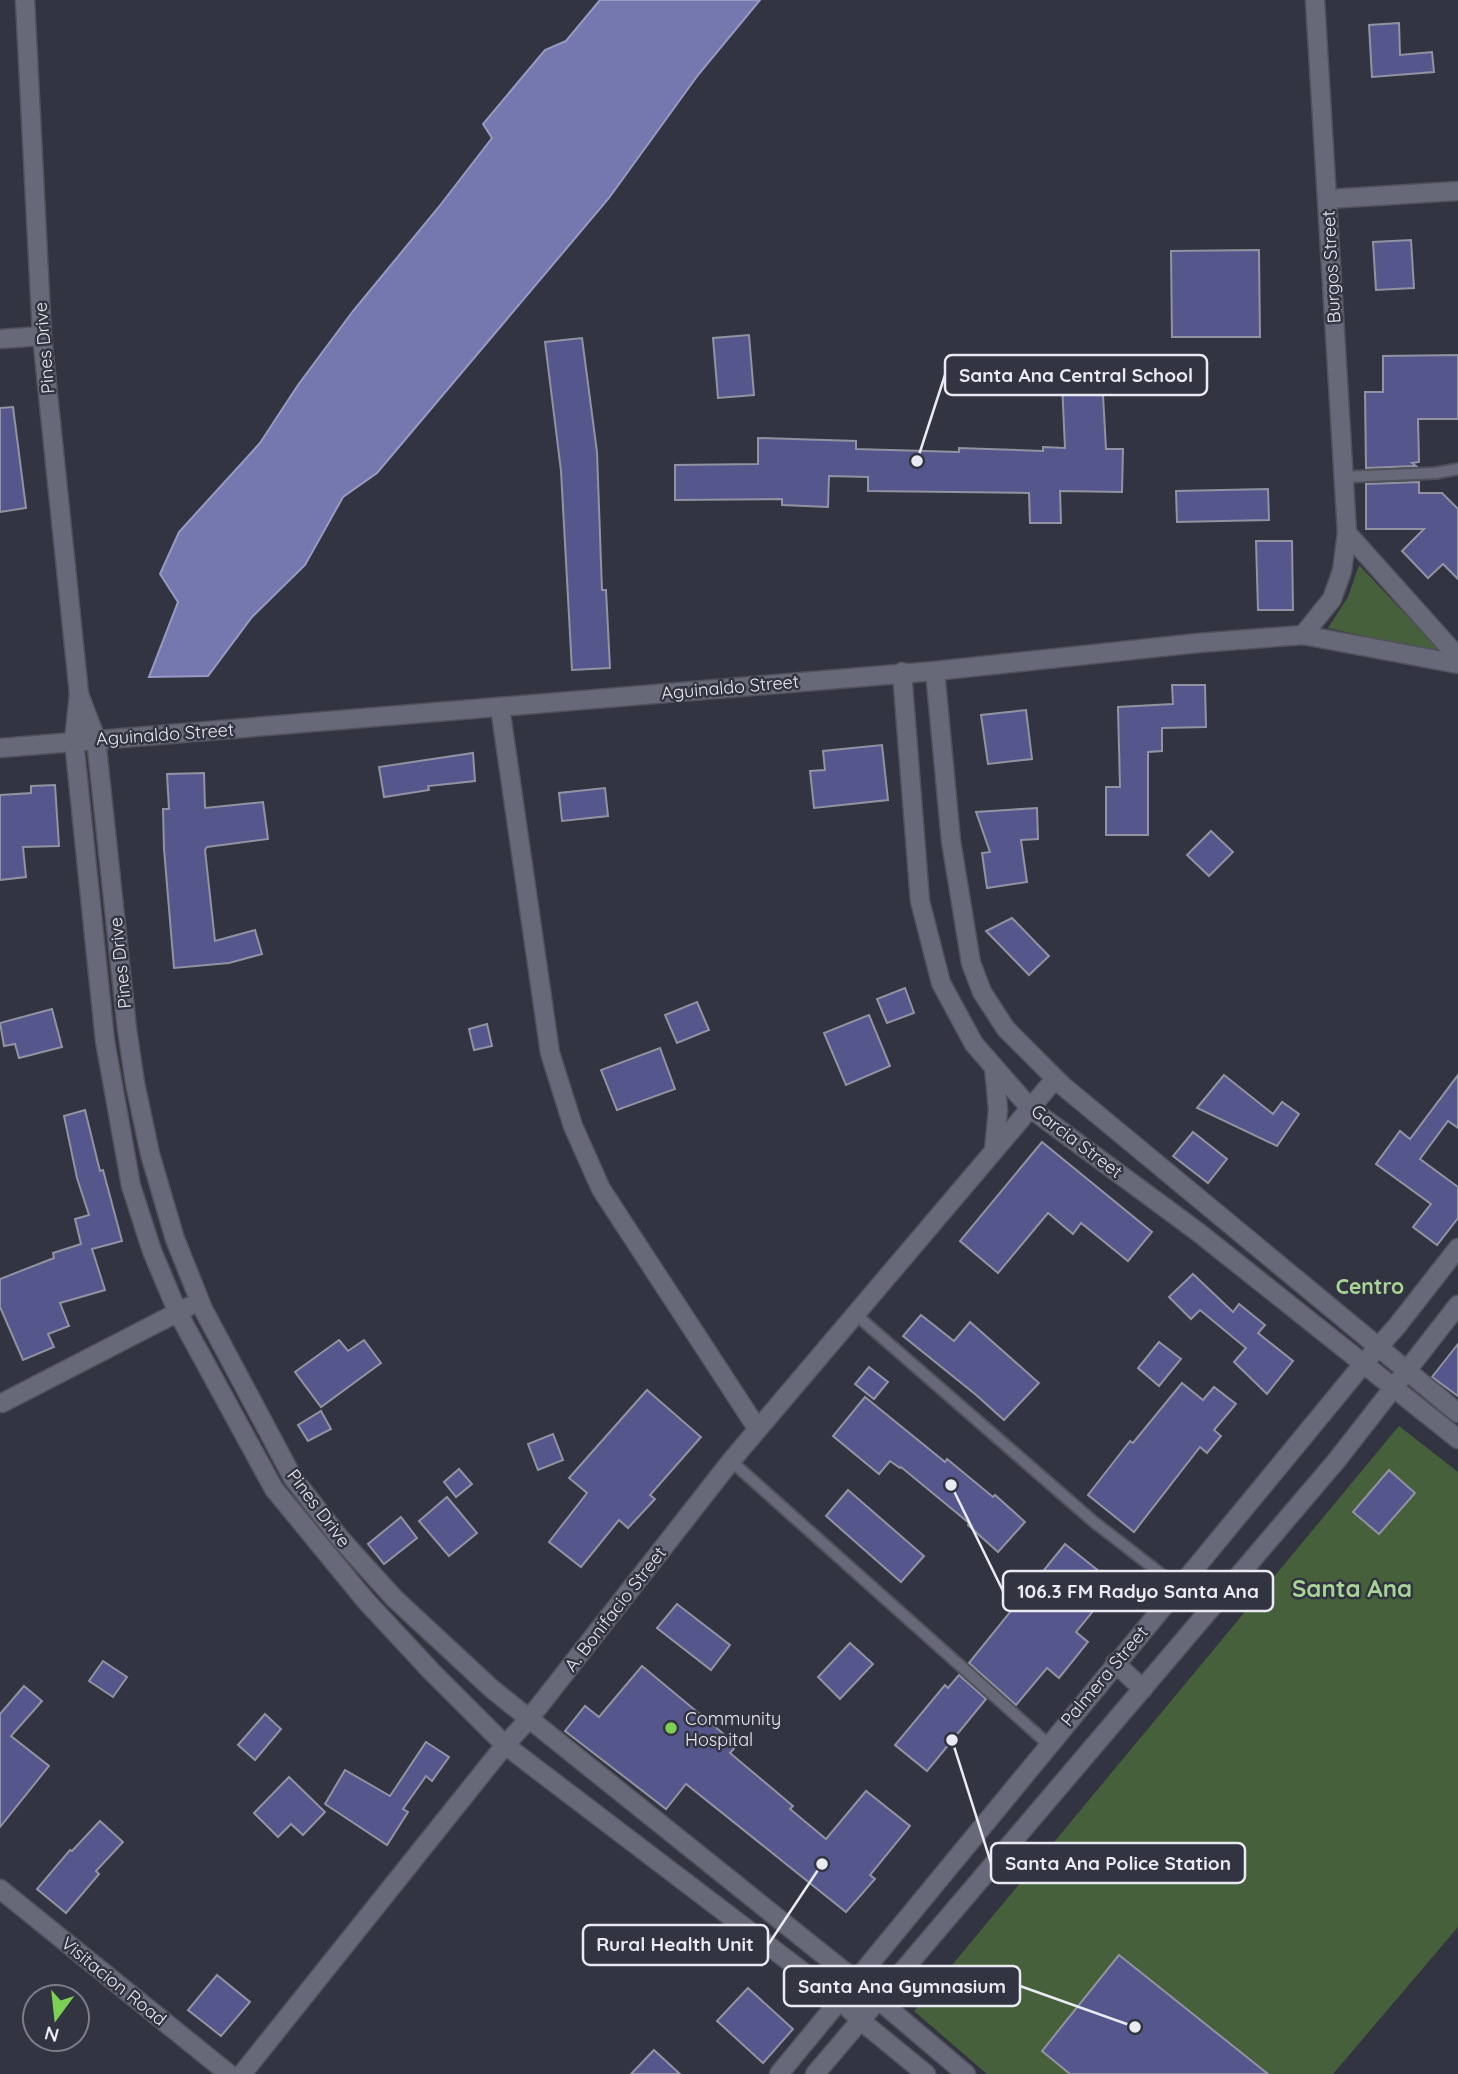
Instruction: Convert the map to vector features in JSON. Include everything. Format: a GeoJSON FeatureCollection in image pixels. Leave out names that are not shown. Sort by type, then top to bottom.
{"type":"FeatureCollection","features":[{"type":"Feature","properties":{"kind":"street","name":"Pines Drive"},"geometry":{"type":"LineString","coordinates":[[25,0],[41,336],[79,694],[74,741],[105,1041],[131,1186],[152,1251],[178,1313],[274,1489],[366,1601],[432,1672],[505,1745],[840,2000],[860,2020],[926,2074]]}},
{"type":"Feature","properties":{"kind":"street","name":"Burgos Street"},"geometry":{"type":"LineString","coordinates":[[1303,635],[1332,599],[1342,571],[1347,533],[1315,0]]}},
{"type":"Feature","properties":{"kind":"street"},"geometry":{"type":"LineString","coordinates":[[1328,199],[1458,191]]}},
{"type":"Feature","properties":{"kind":"street"},"geometry":{"type":"LineString","coordinates":[[0,339],[41,336]]}},
{"type":"Feature","properties":{"kind":"street"},"geometry":{"type":"LineString","coordinates":[[1347,533],[1458,657]]}},
{"type":"Feature","properties":{"kind":"street","name":"Aguinaldo Street"},"geometry":{"type":"LineString","coordinates":[[0,748],[935,671],[1198,643],[1303,635],[1458,664]]}},
{"type":"Feature","properties":{"kind":"street","name":"Garcia Street"},"geometry":{"type":"LineString","coordinates":[[935,671],[951,841],[971,963],[982,992],[1006,1028],[1055,1079],[1195,1198],[1458,1413]]}},
{"type":"Feature","properties":{"kind":"street","name":"Garcia Street"},"geometry":{"type":"LineString","coordinates":[[902,672],[920,901],[941,983],[974,1044],[1030,1108],[1198,1233],[1458,1439]]}},
{"type":"Feature","properties":{"kind":"street","name":"Pines Drive"},"geometry":{"type":"LineString","coordinates":[[79,694],[96,739],[127,1030],[150,1154],[175,1239],[200,1300],[293,1478],[339,1537],[394,1598],[492,1689],[855,1980],[966,2074]]}},
{"type":"Feature","properties":{"kind":"street"},"geometry":{"type":"LineString","coordinates":[[500,707],[550,1053],[573,1126],[601,1189],[757,1429]]}},
{"type":"Feature","properties":{"kind":"street"},"geometry":{"type":"LineString","coordinates":[[994,1066],[998,1110],[994,1150]]}},
{"type":"Feature","properties":{"kind":"street","name":"A. Bonifacio Street"},"geometry":{"type":"LineString","coordinates":[[242,2074],[505,1745],[529,1719],[757,1429],[1055,1079]]}},
{"type":"Feature","properties":{"kind":"street","name":"Palmera Street"},"geometry":{"type":"LineString","coordinates":[[779,2074],[1458,1248]]}},
{"type":"Feature","properties":{"kind":"street"},"geometry":{"type":"LineString","coordinates":[[2,1403],[200,1300]]}},
{"type":"Feature","properties":{"kind":"street"},"geometry":{"type":"LineString","coordinates":[[815,2074],[1338,1460],[1458,1305]]}},
{"type":"Feature","properties":{"kind":"street"},"geometry":{"type":"LineString","coordinates":[[1115,1664],[1143,1689]]}},
{"type":"Feature","properties":{"kind":"street","name":"Visitacion Road"},"geometry":{"type":"LineString","coordinates":[[0,1889],[229,2074]]}},
{"type":"Feature","properties":{"kind":"lane"},"geometry":{"type":"LineString","coordinates":[[1343,477],[1436,473],[1458,469]]}},
{"type":"Feature","properties":{"kind":"lane"},"geometry":{"type":"LineString","coordinates":[[855,1314],[1094,1522],[1178,1587]]}},
{"type":"Feature","properties":{"kind":"lane"},"geometry":{"type":"LineString","coordinates":[[731,1461],[1048,1744]]}},
{"type":"Feature","properties":{"kind":"green space"},"geometry":{"type":"Polygon","coordinates":[[[1359,565],[1443,654],[1328,628],[1348,597],[1359,565]]]}},
{"type":"Feature","properties":{"kind":"green space"},"geometry":{"type":"Polygon","coordinates":[[[1399,1426],[1458,1472],[1458,1927],[1333,2074],[987,2074],[914,2011],[1399,1426]]]}},
{"type":"Feature","properties":{"kind":"water"},"geometry":{"type":"Polygon","coordinates":[[[600,0],[760,0],[698,75],[609,198],[377,473],[343,497],[305,565],[252,617],[208,676],[149,677],[178,602],[160,574],[179,532],[260,443],[298,385],[353,311],[492,138],[483,124],[545,50],[566,41],[600,0]]]}},
{"type":"Feature","properties":{"kind":"building"},"geometry":{"type":"Polygon","coordinates":[[[1399,23],[1400,55],[1432,52],[1434,72],[1372,77],[1369,25],[1399,23]]]}},
{"type":"Feature","properties":{"kind":"building"},"geometry":{"type":"Polygon","coordinates":[[[1411,240],[1414,288],[1376,290],[1373,242],[1411,240]]]}},
{"type":"Feature","properties":{"kind":"building"},"geometry":{"type":"Polygon","coordinates":[[[1259,250],[1260,337],[1172,337],[1171,251],[1259,250]]]}},
{"type":"Feature","properties":{"kind":"building"},"geometry":{"type":"Polygon","coordinates":[[[749,335],[754,395],[718,398],[713,338],[749,335]]]}},
{"type":"Feature","properties":{"kind":"building"},"geometry":{"type":"Polygon","coordinates":[[[582,338],[597,452],[602,590],[606,590],[610,668],[572,670],[561,471],[545,342],[582,338]]]}},
{"type":"Feature","properties":{"kind":"building"},"geometry":{"type":"Polygon","coordinates":[[[1458,355],[1458,419],[1418,419],[1419,462],[1412,463],[1416,466],[1366,468],[1365,392],[1383,392],[1383,356],[1458,355]]]}},
{"type":"Feature","properties":{"kind":"building"},"geometry":{"type":"Polygon","coordinates":[[[1101,359],[1106,449],[1123,449],[1122,492],[1060,491],[1061,523],[1030,523],[1029,493],[868,491],[868,477],[829,476],[828,507],[782,505],[782,499],[675,500],[675,465],[758,464],[758,438],[856,441],[856,449],[959,452],[959,448],[1043,451],[1043,447],[1065,448],[1061,361],[1101,359]]]}},
{"type":"Feature","properties":{"kind":"building"},"geometry":{"type":"Polygon","coordinates":[[[13,407],[26,508],[0,512],[0,408],[13,407]]]}},
{"type":"Feature","properties":{"kind":"building"},"geometry":{"type":"Polygon","coordinates":[[[1419,482],[1419,493],[1442,493],[1458,509],[1458,579],[1443,564],[1428,578],[1402,551],[1424,529],[1366,529],[1366,484],[1419,482]]]}},
{"type":"Feature","properties":{"kind":"building"},"geometry":{"type":"Polygon","coordinates":[[[1268,489],[1269,520],[1177,522],[1176,491],[1268,489]]]}},
{"type":"Feature","properties":{"kind":"building"},"geometry":{"type":"Polygon","coordinates":[[[1256,541],[1292,541],[1293,610],[1258,610],[1256,541]]]}},
{"type":"Feature","properties":{"kind":"building"},"geometry":{"type":"Polygon","coordinates":[[[1172,685],[1205,685],[1206,727],[1162,728],[1162,751],[1148,752],[1148,835],[1106,835],[1106,787],[1120,787],[1118,707],[1173,704],[1172,685]]]}},
{"type":"Feature","properties":{"kind":"building"},"geometry":{"type":"Polygon","coordinates":[[[1026,710],[1032,759],[988,764],[981,715],[1026,710]]]}},
{"type":"Feature","properties":{"kind":"building"},"geometry":{"type":"Polygon","coordinates":[[[882,745],[888,800],[814,808],[810,771],[825,770],[823,751],[882,745]]]}},
{"type":"Feature","properties":{"kind":"building"},"geometry":{"type":"Polygon","coordinates":[[[473,753],[475,781],[428,786],[429,790],[384,797],[379,767],[473,753]]]}},
{"type":"Feature","properties":{"kind":"building"},"geometry":{"type":"Polygon","coordinates":[[[204,773],[205,808],[263,802],[268,839],[207,847],[205,850],[215,941],[255,930],[262,954],[229,963],[174,968],[164,849],[163,809],[169,809],[167,774],[204,773]]]}},
{"type":"Feature","properties":{"kind":"building"},"geometry":{"type":"Polygon","coordinates":[[[55,785],[59,846],[23,847],[26,877],[0,880],[0,795],[31,793],[31,786],[55,785]]]}},
{"type":"Feature","properties":{"kind":"building"},"geometry":{"type":"Polygon","coordinates":[[[605,788],[608,816],[562,821],[559,793],[605,788]]]}},
{"type":"Feature","properties":{"kind":"building"},"geometry":{"type":"Polygon","coordinates":[[[1037,808],[1038,839],[1021,840],[1027,882],[987,888],[982,853],[990,852],[976,812],[1037,808]]]}},
{"type":"Feature","properties":{"kind":"building"},"geometry":{"type":"Polygon","coordinates":[[[1211,831],[1233,852],[1209,876],[1187,855],[1211,831]]]}},
{"type":"Feature","properties":{"kind":"building"},"geometry":{"type":"Polygon","coordinates":[[[1012,918],[1049,956],[1029,975],[986,931],[1012,918]]]}},
{"type":"Feature","properties":{"kind":"building"},"geometry":{"type":"Polygon","coordinates":[[[905,988],[914,1013],[887,1023],[877,999],[905,988]]]}},
{"type":"Feature","properties":{"kind":"building"},"geometry":{"type":"Polygon","coordinates":[[[697,1002],[709,1030],[677,1043],[665,1015],[697,1002]]]}},
{"type":"Feature","properties":{"kind":"building"},"geometry":{"type":"Polygon","coordinates":[[[52,1009],[62,1047],[19,1058],[15,1044],[4,1046],[0,1023],[52,1009]]]}},
{"type":"Feature","properties":{"kind":"building"},"geometry":{"type":"Polygon","coordinates":[[[869,1015],[890,1066],[846,1085],[824,1033],[869,1015]]]}},
{"type":"Feature","properties":{"kind":"building"},"geometry":{"type":"Polygon","coordinates":[[[487,1024],[492,1046],[474,1050],[469,1029],[487,1024]]]}},
{"type":"Feature","properties":{"kind":"building"},"geometry":{"type":"Polygon","coordinates":[[[660,1048],[675,1089],[617,1110],[601,1070],[660,1048]]]}},
{"type":"Feature","properties":{"kind":"building"},"geometry":{"type":"Polygon","coordinates":[[[1224,1075],[1273,1114],[1282,1102],[1299,1114],[1277,1146],[1197,1108],[1224,1075]]]}},
{"type":"Feature","properties":{"kind":"building"},"geometry":{"type":"Polygon","coordinates":[[[1458,1075],[1458,1128],[1448,1121],[1420,1159],[1458,1187],[1458,1218],[1437,1245],[1413,1227],[1431,1204],[1376,1164],[1400,1131],[1410,1139],[1458,1075]]]}},
{"type":"Feature","properties":{"kind":"building"},"geometry":{"type":"Polygon","coordinates":[[[85,1110],[100,1171],[103,1170],[122,1241],[92,1249],[105,1290],[60,1303],[69,1326],[48,1334],[54,1347],[23,1360],[0,1307],[0,1279],[54,1258],[53,1253],[81,1244],[75,1219],[89,1215],[77,1178],[64,1116],[85,1110]]]}},
{"type":"Feature","properties":{"kind":"building"},"geometry":{"type":"Polygon","coordinates":[[[1193,1132],[1227,1159],[1208,1183],[1173,1156],[1193,1132]]]}},
{"type":"Feature","properties":{"kind":"building"},"geometry":{"type":"Polygon","coordinates":[[[1042,1142],[1152,1232],[1128,1261],[1081,1223],[1073,1234],[1048,1213],[998,1273],[960,1241],[1042,1142]]]}},
{"type":"Feature","properties":{"kind":"building"},"geometry":{"type":"Polygon","coordinates":[[[1193,1274],[1233,1312],[1239,1304],[1265,1325],[1258,1333],[1293,1361],[1267,1394],[1234,1362],[1246,1348],[1200,1310],[1191,1319],[1169,1297],[1193,1274]]]}},
{"type":"Feature","properties":{"kind":"building"},"geometry":{"type":"Polygon","coordinates":[[[921,1315],[954,1341],[970,1322],[1039,1383],[1004,1420],[903,1336],[921,1315]]]}},
{"type":"Feature","properties":{"kind":"building"},"geometry":{"type":"Polygon","coordinates":[[[339,1340],[348,1351],[364,1340],[381,1363],[321,1407],[295,1372],[339,1340]]]}},
{"type":"Feature","properties":{"kind":"building"},"geometry":{"type":"Polygon","coordinates":[[[1159,1342],[1181,1359],[1159,1386],[1138,1368],[1159,1342]]]}},
{"type":"Feature","properties":{"kind":"building"},"geometry":{"type":"Polygon","coordinates":[[[1458,1344],[1458,1396],[1432,1377],[1458,1344]]]}},
{"type":"Feature","properties":{"kind":"building"},"geometry":{"type":"Polygon","coordinates":[[[869,1367],[888,1382],[874,1399],[855,1384],[869,1367]]]}},
{"type":"Feature","properties":{"kind":"building"},"geometry":{"type":"Polygon","coordinates":[[[1182,1383],[1203,1400],[1214,1387],[1236,1404],[1214,1430],[1221,1436],[1207,1453],[1200,1447],[1134,1532],[1088,1495],[1130,1441],[1133,1443],[1182,1383]]]}},
{"type":"Feature","properties":{"kind":"building"},"geometry":{"type":"Polygon","coordinates":[[[647,1390],[701,1437],[650,1495],[655,1499],[628,1528],[619,1520],[581,1567],[549,1542],[587,1493],[569,1478],[647,1390]]]}},
{"type":"Feature","properties":{"kind":"building"},"geometry":{"type":"Polygon","coordinates":[[[865,1397],[945,1462],[947,1459],[993,1497],[995,1495],[1025,1522],[998,1552],[968,1525],[969,1523],[901,1467],[890,1461],[879,1474],[833,1436],[865,1397]]]}},
{"type":"Feature","properties":{"kind":"building"},"geometry":{"type":"Polygon","coordinates":[[[321,1411],[331,1429],[308,1441],[298,1425],[321,1411]]]}},
{"type":"Feature","properties":{"kind":"building"},"geometry":{"type":"Polygon","coordinates":[[[553,1434],[563,1460],[538,1470],[528,1444],[553,1434]]]}},
{"type":"Feature","properties":{"kind":"building"},"geometry":{"type":"Polygon","coordinates":[[[459,1469],[472,1484],[456,1497],[444,1482],[459,1469]]]}},
{"type":"Feature","properties":{"kind":"building"},"geometry":{"type":"Polygon","coordinates":[[[1389,1470],[1415,1493],[1379,1534],[1353,1512],[1389,1470]]]}},
{"type":"Feature","properties":{"kind":"building"},"geometry":{"type":"Polygon","coordinates":[[[848,1490],[924,1556],[901,1582],[826,1516],[848,1490]]]}},
{"type":"Feature","properties":{"kind":"building"},"geometry":{"type":"Polygon","coordinates":[[[447,1497],[477,1533],[449,1556],[419,1521],[447,1497]]]}},
{"type":"Feature","properties":{"kind":"building"},"geometry":{"type":"Polygon","coordinates":[[[401,1517],[417,1538],[384,1564],[368,1544],[401,1517]]]}},
{"type":"Feature","properties":{"kind":"building"},"geometry":{"type":"Polygon","coordinates":[[[1065,1544],[1115,1584],[1076,1632],[1088,1642],[1059,1678],[1047,1668],[1016,1705],[969,1663],[1065,1544]]]}},
{"type":"Feature","properties":{"kind":"building"},"geometry":{"type":"Polygon","coordinates":[[[677,1604],[730,1645],[711,1670],[657,1628],[677,1604]]]}},
{"type":"Feature","properties":{"kind":"building"},"geometry":{"type":"Polygon","coordinates":[[[850,1643],[873,1664],[840,1699],[818,1677],[850,1643]]]}},
{"type":"Feature","properties":{"kind":"building"},"geometry":{"type":"Polygon","coordinates":[[[103,1661],[127,1677],[113,1697],[89,1681],[103,1661]]]}},
{"type":"Feature","properties":{"kind":"building"},"geometry":{"type":"Polygon","coordinates":[[[642,1666],[737,1745],[730,1753],[793,1806],[790,1809],[826,1839],[866,1791],[910,1826],[870,1875],[875,1879],[846,1912],[686,1784],[666,1809],[565,1731],[585,1706],[599,1717],[642,1666]]]}},
{"type":"Feature","properties":{"kind":"building"},"geometry":{"type":"Polygon","coordinates":[[[959,1675],[986,1699],[927,1771],[895,1745],[945,1685],[948,1688],[959,1675]]]}},
{"type":"Feature","properties":{"kind":"building"},"geometry":{"type":"Polygon","coordinates":[[[24,1686],[42,1701],[11,1736],[49,1766],[0,1827],[0,1714],[24,1686]]]}},
{"type":"Feature","properties":{"kind":"building"},"geometry":{"type":"Polygon","coordinates":[[[265,1714],[281,1729],[255,1760],[238,1745],[265,1714]]]}},
{"type":"Feature","properties":{"kind":"building"},"geometry":{"type":"Polygon","coordinates":[[[426,1742],[449,1757],[432,1781],[426,1776],[403,1809],[408,1812],[387,1845],[325,1804],[345,1770],[390,1796],[426,1742]]]}},
{"type":"Feature","properties":{"kind":"building"},"geometry":{"type":"Polygon","coordinates":[[[289,1777],[325,1812],[303,1835],[291,1824],[278,1837],[254,1813],[289,1777]]]}},
{"type":"Feature","properties":{"kind":"building"},"geometry":{"type":"Polygon","coordinates":[[[100,1821],[123,1842],[96,1871],[99,1874],[66,1913],[37,1889],[70,1850],[72,1851],[100,1821]]]}},
{"type":"Feature","properties":{"kind":"building"},"geometry":{"type":"Polygon","coordinates":[[[1119,1955],[1268,2074],[1070,2074],[1042,2051],[1119,1955]]]}},
{"type":"Feature","properties":{"kind":"building"},"geometry":{"type":"Polygon","coordinates":[[[217,1975],[250,2002],[221,2036],[188,2010],[217,1975]]]}},
{"type":"Feature","properties":{"kind":"building"},"geometry":{"type":"Polygon","coordinates":[[[748,1988],[793,2029],[763,2063],[717,2021],[748,1988]]]}},
{"type":"Feature","properties":{"kind":"building"},"geometry":{"type":"Polygon","coordinates":[[[654,2050],[680,2074],[631,2074],[654,2050]]]}},
{"type":"Feature","properties":{"kind":"place","name":"Santa Ana Central School"},"geometry":{"type":"Point","coordinates":[917,461]}},
{"type":"Feature","properties":{"kind":"place","name":"106.3 FM Radyo Santa Ana"},"geometry":{"type":"Point","coordinates":[951,1485]}},
{"type":"Feature","properties":{"kind":"place","name":"Community Hospital"},"geometry":{"type":"Point","coordinates":[671,1728]}},
{"type":"Feature","properties":{"kind":"place","name":"Santa Ana Police Station"},"geometry":{"type":"Point","coordinates":[952,1740]}},
{"type":"Feature","properties":{"kind":"place","name":"Rural Health Unit"},"geometry":{"type":"Point","coordinates":[822,1864]}},
{"type":"Feature","properties":{"kind":"place","name":"Santa Ana Gymnasium"},"geometry":{"type":"Point","coordinates":[1135,2027]}},
{"type":"Feature","properties":{"kind":"district","name":"Centro"},"geometry":{"type":"Point","coordinates":[1370,1286]}},
{"type":"Feature","properties":{"kind":"district","name":"Santa Ana"},"geometry":{"type":"Point","coordinates":[1352,1588]}}]}
